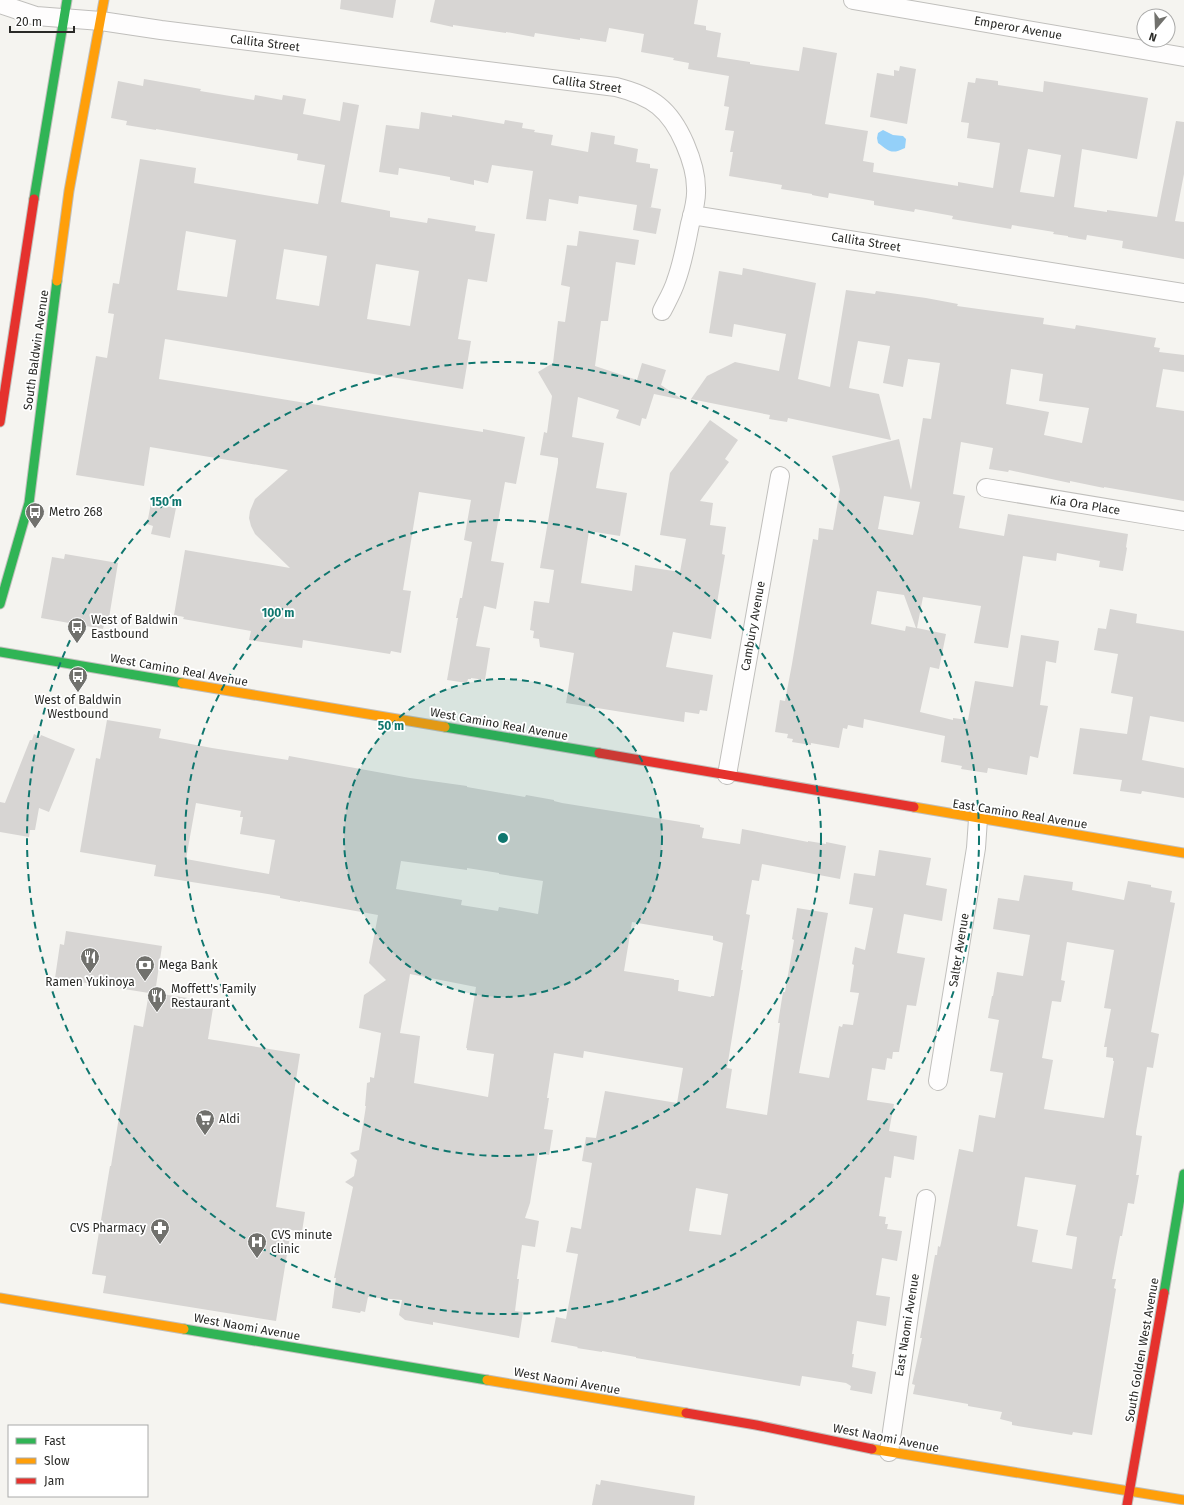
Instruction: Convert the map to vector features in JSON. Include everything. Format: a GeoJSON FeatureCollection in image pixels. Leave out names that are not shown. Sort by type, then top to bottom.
{"type":"FeatureCollection","features":[{"type":"Feature","properties":{"kind":"street","name":"South Baldwin Avenue"},"geometry":{"type":"LineString","coordinates":[[0,422],[67,0]]}},
{"type":"Feature","properties":{"kind":"street"},"geometry":{"type":"LineString","coordinates":[[100,22],[104,0]]}},
{"type":"Feature","properties":{"kind":"street","name":"Emperor Avenue"},"geometry":{"type":"LineString","coordinates":[[853,0],[1184,57]]}},
{"type":"Feature","properties":{"kind":"street","name":"Callita Street"},"geometry":{"type":"LineString","coordinates":[[0,4],[33,15],[100,22],[630,90],[649,99],[666,112],[678,128],[690,156],[695,174],[696,190],[692,215],[1184,293]]}},
{"type":"Feature","properties":{"kind":"street","name":"South Baldwin Avenue"},"geometry":{"type":"LineString","coordinates":[[0,604],[29,502],[68,199],[100,22]]}},
{"type":"Feature","properties":{"kind":"street"},"geometry":{"type":"LineString","coordinates":[[662,311],[676,282],[692,215]]}},
{"type":"Feature","properties":{"kind":"street","name":"Cambury Avenue"},"geometry":{"type":"LineString","coordinates":[[727,775],[780,476]]}},
{"type":"Feature","properties":{"kind":"street","name":"Kia Ora Place"},"geometry":{"type":"LineString","coordinates":[[986,488],[1184,521]]}},
{"type":"Feature","properties":{"kind":"street","name":"West Camino Real Avenue"},"geometry":{"type":"LineString","coordinates":[[0,652],[852,796]]}},
{"type":"Feature","properties":{"kind":"street","name":"East Camino Real Avenue"},"geometry":{"type":"LineString","coordinates":[[852,796],[978,819],[1184,853]]}},
{"type":"Feature","properties":{"kind":"street","name":"Salter Avenue"},"geometry":{"type":"LineString","coordinates":[[938,1082],[976,848],[978,819]]}},
{"type":"Feature","properties":{"kind":"street","name":"South Golden West Avenue"},"geometry":{"type":"LineString","coordinates":[[1127,1505],[1182,1200],[1184,1174]]}},
{"type":"Feature","properties":{"kind":"street","name":"East Naomi Avenue"},"geometry":{"type":"LineString","coordinates":[[889,1452],[926,1198]]}},
{"type":"Feature","properties":{"kind":"street","name":"West Naomi Avenue"},"geometry":{"type":"LineString","coordinates":[[0,1298],[756,1425],[889,1452],[1129,1491]]}},
{"type":"Feature","properties":{"kind":"street"},"geometry":{"type":"LineString","coordinates":[[1129,1491],[1184,1500]]}},
{"type":"Feature","properties":{"kind":"water"},"geometry":{"type":"Polygon","coordinates":[[[883,130],[893,135],[903,136],[906,139],[905,148],[893,152],[878,143],[878,133],[883,130]]]}},
{"type":"Feature","properties":{"kind":"building"},"geometry":{"type":"Polygon","coordinates":[[[341,0],[396,0],[393,18],[340,9],[341,0]]]}},
{"type":"Feature","properties":{"kind":"building"},"geometry":{"type":"Polygon","coordinates":[[[435,0],[698,0],[694,24],[706,26],[706,30],[721,33],[717,57],[750,62],[750,64],[799,71],[803,47],[837,53],[825,124],[868,131],[863,161],[874,163],[873,172],[958,186],[958,182],[993,188],[1000,143],[967,138],[969,123],[961,122],[968,82],[975,83],[976,78],[998,81],[998,85],[1043,92],[1044,81],[1148,98],[1137,159],[1082,149],[1074,207],[1157,217],[1176,121],[1184,122],[1184,174],[1175,221],[1184,222],[1184,259],[1122,248],[1123,241],[1087,235],[1086,240],[1053,234],[1054,232],[1012,225],[1011,229],[952,219],[953,216],[915,209],[914,212],[874,205],[874,201],[829,193],[828,198],[812,195],[781,189],[782,185],[729,176],[733,152],[730,152],[734,131],[725,130],[729,107],[724,106],[729,76],[688,69],[689,63],[673,60],[674,58],[641,52],[644,34],[609,28],[606,42],[580,38],[580,40],[535,33],[534,37],[453,25],[453,27],[430,22],[435,0]],[[1028,149],[1020,192],[1054,197],[1061,155],[1028,149]]]}},
{"type":"Feature","properties":{"kind":"building"},"geometry":{"type":"Polygon","coordinates":[[[900,66],[916,69],[907,124],[870,117],[877,73],[894,76],[894,70],[899,71],[900,66]]]}},
{"type":"Feature","properties":{"kind":"building"},"geometry":{"type":"Polygon","coordinates":[[[144,79],[201,89],[200,91],[254,100],[255,95],[282,100],[283,95],[306,99],[303,114],[340,121],[343,102],[359,105],[341,202],[390,211],[390,217],[427,223],[428,218],[476,226],[475,231],[495,234],[487,282],[468,279],[458,339],[471,341],[463,389],[165,339],[159,379],[483,432],[483,429],[525,437],[516,484],[505,482],[491,561],[504,563],[496,609],[484,606],[476,646],[490,648],[485,680],[471,678],[468,679],[467,683],[447,680],[458,618],[456,618],[460,598],[462,598],[472,542],[464,540],[471,500],[419,492],[403,590],[411,591],[401,653],[391,651],[390,654],[303,640],[302,648],[249,640],[251,631],[183,619],[184,617],[174,615],[185,550],[290,568],[255,534],[249,518],[255,499],[288,470],[150,447],[144,486],[76,475],[96,356],[107,358],[114,314],[108,313],[113,283],[119,284],[140,159],[196,168],[194,183],[318,204],[325,165],[297,160],[298,154],[126,125],[127,121],[111,118],[118,81],[143,86],[144,79]],[[186,231],[177,290],[227,297],[236,240],[186,231]],[[284,249],[276,299],[319,306],[327,256],[284,249]],[[376,264],[367,319],[410,326],[419,271],[376,264]]]}},
{"type":"Feature","properties":{"kind":"building"},"geometry":{"type":"Polygon","coordinates":[[[421,112],[452,117],[452,115],[504,124],[505,120],[523,123],[522,128],[535,130],[534,132],[553,135],[551,145],[588,152],[591,132],[615,136],[614,144],[638,149],[636,162],[650,164],[650,168],[658,169],[651,207],[649,207],[661,209],[656,234],[633,230],[637,205],[579,196],[578,204],[549,199],[546,221],[526,219],[533,171],[492,165],[488,183],[474,180],[474,185],[450,180],[450,177],[399,168],[398,175],[379,172],[386,125],[419,129],[421,112]]]}},
{"type":"Feature","properties":{"kind":"building"},"geometry":{"type":"Polygon","coordinates":[[[579,231],[639,240],[635,265],[616,262],[608,321],[601,321],[595,366],[637,380],[642,363],[666,370],[661,385],[683,400],[654,394],[646,419],[642,418],[640,426],[616,418],[619,410],[578,397],[572,437],[604,443],[596,488],[627,493],[620,536],[589,531],[581,583],[632,591],[635,565],[680,572],[686,539],[660,535],[670,473],[710,420],[738,440],[725,459],[729,462],[700,501],[713,503],[710,525],[726,527],[722,554],[725,555],[711,639],[673,632],[666,667],[713,675],[707,711],[700,710],[699,714],[685,712],[684,722],[566,703],[574,653],[540,647],[539,639],[533,638],[534,631],[530,630],[534,601],[549,603],[554,570],[540,568],[558,463],[558,458],[540,455],[544,432],[547,433],[552,396],[538,372],[553,363],[558,321],[565,322],[570,287],[561,285],[567,245],[577,246],[579,231]]]}},
{"type":"Feature","properties":{"kind":"building"},"geometry":{"type":"Polygon","coordinates":[[[743,268],[816,283],[798,379],[830,387],[846,290],[875,294],[876,291],[926,298],[958,304],[957,306],[1044,318],[1043,324],[1075,329],[1076,325],[1156,338],[1154,347],[1160,348],[1159,352],[1184,355],[1184,372],[1163,369],[1156,407],[1184,411],[1184,501],[1070,481],[1070,483],[1009,470],[1008,472],[989,469],[993,448],[961,442],[953,494],[965,496],[959,528],[1004,536],[1008,514],[1128,534],[1123,571],[1099,567],[1100,561],[1057,553],[1056,561],[1023,556],[1008,648],[974,643],[981,606],[923,597],[917,628],[946,634],[939,669],[930,667],[920,712],[953,720],[953,718],[968,720],[975,681],[1013,687],[1021,635],[1059,641],[1056,663],[1046,661],[1040,705],[1048,706],[1038,758],[1030,756],[1027,775],[988,768],[987,773],[961,769],[962,766],[941,762],[945,736],[864,719],[863,728],[848,725],[847,729],[843,728],[839,748],[811,743],[811,745],[792,742],[793,739],[787,738],[788,734],[775,732],[780,700],[785,701],[813,539],[818,540],[819,528],[833,530],[840,490],[832,456],[899,439],[911,490],[923,418],[931,419],[940,363],[908,359],[903,387],[883,383],[890,346],[858,341],[849,388],[879,394],[891,440],[788,418],[787,422],[769,419],[770,415],[691,399],[707,376],[735,362],[779,371],[786,334],[734,324],[732,337],[709,333],[719,271],[742,275],[743,268]],[[1011,369],[1006,404],[1049,412],[1044,435],[1082,443],[1089,408],[1039,401],[1043,374],[1011,369]],[[884,496],[878,529],[913,535],[920,502],[884,496]],[[877,591],[871,624],[905,631],[906,626],[916,628],[904,595],[877,591]]]}},
{"type":"Feature","properties":{"kind":"building"},"geometry":{"type":"Polygon","coordinates":[[[151,503],[176,508],[170,538],[151,534],[153,526],[147,524],[151,503]]]}},
{"type":"Feature","properties":{"kind":"building"},"geometry":{"type":"Polygon","coordinates":[[[65,554],[118,563],[109,618],[106,617],[103,629],[41,618],[52,557],[64,559],[65,554]]]}},
{"type":"Feature","properties":{"kind":"building"},"geometry":{"type":"Polygon","coordinates":[[[1110,609],[1137,614],[1136,623],[1184,631],[1184,722],[1150,716],[1142,760],[1184,768],[1184,798],[1142,791],[1141,794],[1120,791],[1122,780],[1073,774],[1080,728],[1127,734],[1133,697],[1111,693],[1118,654],[1094,650],[1098,628],[1106,629],[1110,609]]]}},
{"type":"Feature","properties":{"kind":"building"},"geometry":{"type":"Polygon","coordinates":[[[107,720],[161,729],[159,738],[212,748],[288,760],[289,756],[410,778],[467,786],[525,797],[526,795],[562,803],[700,825],[700,827],[704,828],[702,838],[740,844],[742,829],[808,842],[826,844],[826,842],[846,846],[840,879],[762,864],[759,881],[752,880],[746,914],[750,915],[741,970],[743,970],[727,1068],[732,1069],[726,1108],[767,1115],[780,1023],[778,1023],[794,940],[792,939],[797,908],[828,913],[799,1073],[829,1078],[839,1026],[842,1027],[843,1024],[853,1025],[859,993],[850,992],[854,965],[852,964],[855,947],[865,950],[873,908],[849,904],[854,873],[875,876],[879,850],[931,858],[926,885],[947,889],[942,921],[904,914],[897,953],[925,958],[916,1006],[907,1005],[899,1052],[893,1052],[892,1059],[887,1058],[885,1070],[872,1068],[867,1100],[894,1104],[889,1131],[917,1136],[914,1160],[894,1156],[891,1178],[885,1177],[879,1216],[886,1217],[885,1224],[888,1224],[887,1229],[902,1231],[897,1261],[882,1258],[876,1295],[890,1297],[886,1326],[857,1321],[852,1354],[854,1354],[852,1367],[876,1372],[872,1394],[850,1390],[851,1386],[846,1383],[802,1376],[800,1386],[602,1351],[577,1348],[578,1347],[551,1342],[556,1317],[566,1319],[578,1254],[566,1252],[571,1227],[581,1229],[592,1163],[582,1161],[586,1137],[596,1138],[605,1091],[677,1103],[683,1068],[584,1051],[583,1058],[554,1053],[544,1129],[553,1130],[549,1155],[538,1153],[530,1203],[525,1218],[539,1221],[535,1247],[522,1245],[517,1279],[519,1279],[515,1311],[523,1312],[519,1338],[433,1322],[433,1325],[405,1320],[399,1315],[402,1300],[368,1297],[365,1312],[361,1311],[360,1313],[332,1308],[336,1278],[334,1278],[353,1187],[345,1182],[354,1176],[357,1160],[350,1153],[359,1150],[366,1106],[367,1083],[370,1082],[370,1077],[374,1078],[381,1033],[359,1028],[364,995],[386,980],[369,963],[378,915],[300,902],[280,898],[280,896],[154,876],[156,865],[80,852],[96,758],[100,759],[107,720]],[[196,803],[186,859],[269,874],[275,840],[240,834],[243,817],[240,817],[241,811],[196,803]],[[401,861],[396,889],[462,900],[461,905],[498,911],[499,907],[538,914],[543,881],[467,868],[467,870],[401,861]],[[632,922],[624,971],[679,980],[678,991],[711,997],[714,996],[723,943],[713,940],[713,936],[632,922]],[[410,974],[400,1033],[420,1036],[414,1083],[488,1097],[494,1054],[467,1050],[466,1048],[476,987],[410,974]],[[696,1188],[689,1231],[721,1235],[728,1194],[696,1188]]]}},
{"type":"Feature","properties":{"kind":"building"},"geometry":{"type":"Polygon","coordinates":[[[34,734],[40,737],[41,735],[75,749],[49,812],[39,808],[35,830],[30,830],[29,837],[0,832],[0,802],[5,803],[30,740],[32,740],[34,734]]]}},
{"type":"Feature","properties":{"kind":"building"},"geometry":{"type":"Polygon","coordinates":[[[1024,875],[1073,882],[1072,890],[1124,900],[1128,881],[1151,885],[1151,887],[1172,891],[1170,902],[1175,903],[1151,1032],[1159,1034],[1153,1068],[1147,1067],[1136,1132],[1136,1135],[1142,1136],[1136,1175],[1139,1175],[1134,1204],[1128,1203],[1112,1279],[1116,1279],[1114,1288],[1116,1289],[1092,1435],[1073,1432],[1072,1435],[1012,1425],[1012,1422],[1000,1419],[1002,1412],[913,1394],[915,1385],[912,1384],[922,1338],[920,1338],[935,1255],[937,1255],[938,1246],[940,1247],[941,1243],[959,1149],[973,1152],[979,1115],[995,1118],[1003,1073],[990,1071],[999,1020],[988,1018],[992,996],[997,972],[1023,976],[1030,935],[993,929],[998,898],[1019,901],[1024,875]],[[1067,942],[1061,980],[1065,981],[1061,1002],[1052,1001],[1042,1058],[1053,1060],[1044,1109],[1104,1118],[1114,1061],[1113,1058],[1106,1057],[1107,1047],[1104,1047],[1111,1009],[1104,1008],[1114,950],[1067,942]],[[1025,1177],[1017,1226],[1038,1230],[1032,1262],[1072,1269],[1077,1237],[1066,1235],[1076,1185],[1025,1177]]]}},
{"type":"Feature","properties":{"kind":"building"},"geometry":{"type":"Polygon","coordinates":[[[66,931],[162,946],[155,993],[214,1002],[208,1039],[300,1054],[276,1207],[305,1212],[302,1232],[291,1230],[276,1321],[103,1293],[106,1276],[92,1274],[134,1025],[143,1027],[149,993],[55,978],[60,944],[64,945],[66,931]]]}},
{"type":"Feature","properties":{"kind":"building"},"geometry":{"type":"Polygon","coordinates":[[[601,1480],[695,1496],[694,1505],[592,1505],[596,1484],[600,1485],[601,1480]]]}},
{"type":"Feature","properties":{"kind":"traffic: fast"},"geometry":{"type":"LineString","coordinates":[[34,199],[67,0]]}},
{"type":"Feature","properties":{"kind":"traffic: fast"},"geometry":{"type":"LineString","coordinates":[[0,604],[29,503],[57,281]]}},
{"type":"Feature","properties":{"kind":"traffic: fast"},"geometry":{"type":"LineString","coordinates":[[0,652],[182,683]]}},
{"type":"Feature","properties":{"kind":"traffic: fast"},"geometry":{"type":"LineString","coordinates":[[445,727],[599,753]]}},
{"type":"Feature","properties":{"kind":"traffic: fast"},"geometry":{"type":"LineString","coordinates":[[1164,1293],[1184,1174]]}},
{"type":"Feature","properties":{"kind":"traffic: fast"},"geometry":{"type":"LineString","coordinates":[[184,1329],[487,1380]]}},
{"type":"Feature","properties":{"kind":"traffic: slow"},"geometry":{"type":"LineString","coordinates":[[57,281],[69,191],[104,0]]}},
{"type":"Feature","properties":{"kind":"traffic: slow"},"geometry":{"type":"LineString","coordinates":[[182,683],[445,727]]}},
{"type":"Feature","properties":{"kind":"traffic: slow"},"geometry":{"type":"LineString","coordinates":[[914,807],[1184,853]]}},
{"type":"Feature","properties":{"kind":"traffic: slow"},"geometry":{"type":"LineString","coordinates":[[0,1298],[184,1329]]}},
{"type":"Feature","properties":{"kind":"traffic: slow"},"geometry":{"type":"LineString","coordinates":[[487,1380],[686,1413]]}},
{"type":"Feature","properties":{"kind":"traffic: slow"},"geometry":{"type":"LineString","coordinates":[[872,1449],[1184,1500]]}},
{"type":"Feature","properties":{"kind":"traffic: jam"},"geometry":{"type":"LineString","coordinates":[[0,422],[34,199]]}},
{"type":"Feature","properties":{"kind":"traffic: jam"},"geometry":{"type":"LineString","coordinates":[[599,753],[914,807]]}},
{"type":"Feature","properties":{"kind":"traffic: jam"},"geometry":{"type":"LineString","coordinates":[[1127,1505],[1164,1293]]}},
{"type":"Feature","properties":{"kind":"traffic: jam"},"geometry":{"type":"LineString","coordinates":[[686,1413],[756,1425],[872,1449]]}},
{"type":"Feature","properties":{"kind":"place","name":"Metro 268"},"geometry":{"type":"Point","coordinates":[35,529]}},
{"type":"Feature","properties":{"kind":"place","name":"West of Baldwin Eastbound"},"geometry":{"type":"Point","coordinates":[77,644]}},
{"type":"Feature","properties":{"kind":"place","name":"West of Baldwin Westbound"},"geometry":{"type":"Point","coordinates":[78,693]}},
{"type":"Feature","properties":{"kind":"place","name":"Ramen Yukinoya"},"geometry":{"type":"Point","coordinates":[90,974]}},
{"type":"Feature","properties":{"kind":"place","name":"Mega Bank"},"geometry":{"type":"Point","coordinates":[145,982]}},
{"type":"Feature","properties":{"kind":"place","name":"Moffett's Family Restaurant"},"geometry":{"type":"Point","coordinates":[157,1013]}},
{"type":"Feature","properties":{"kind":"place","name":"Aldi"},"geometry":{"type":"Point","coordinates":[205,1136]}},
{"type":"Feature","properties":{"kind":"place","name":"CVS Pharmacy"},"geometry":{"type":"Point","coordinates":[160,1245]}},
{"type":"Feature","properties":{"kind":"place","name":"CVS minute clinic"},"geometry":{"type":"Point","coordinates":[257,1259]}}]}
